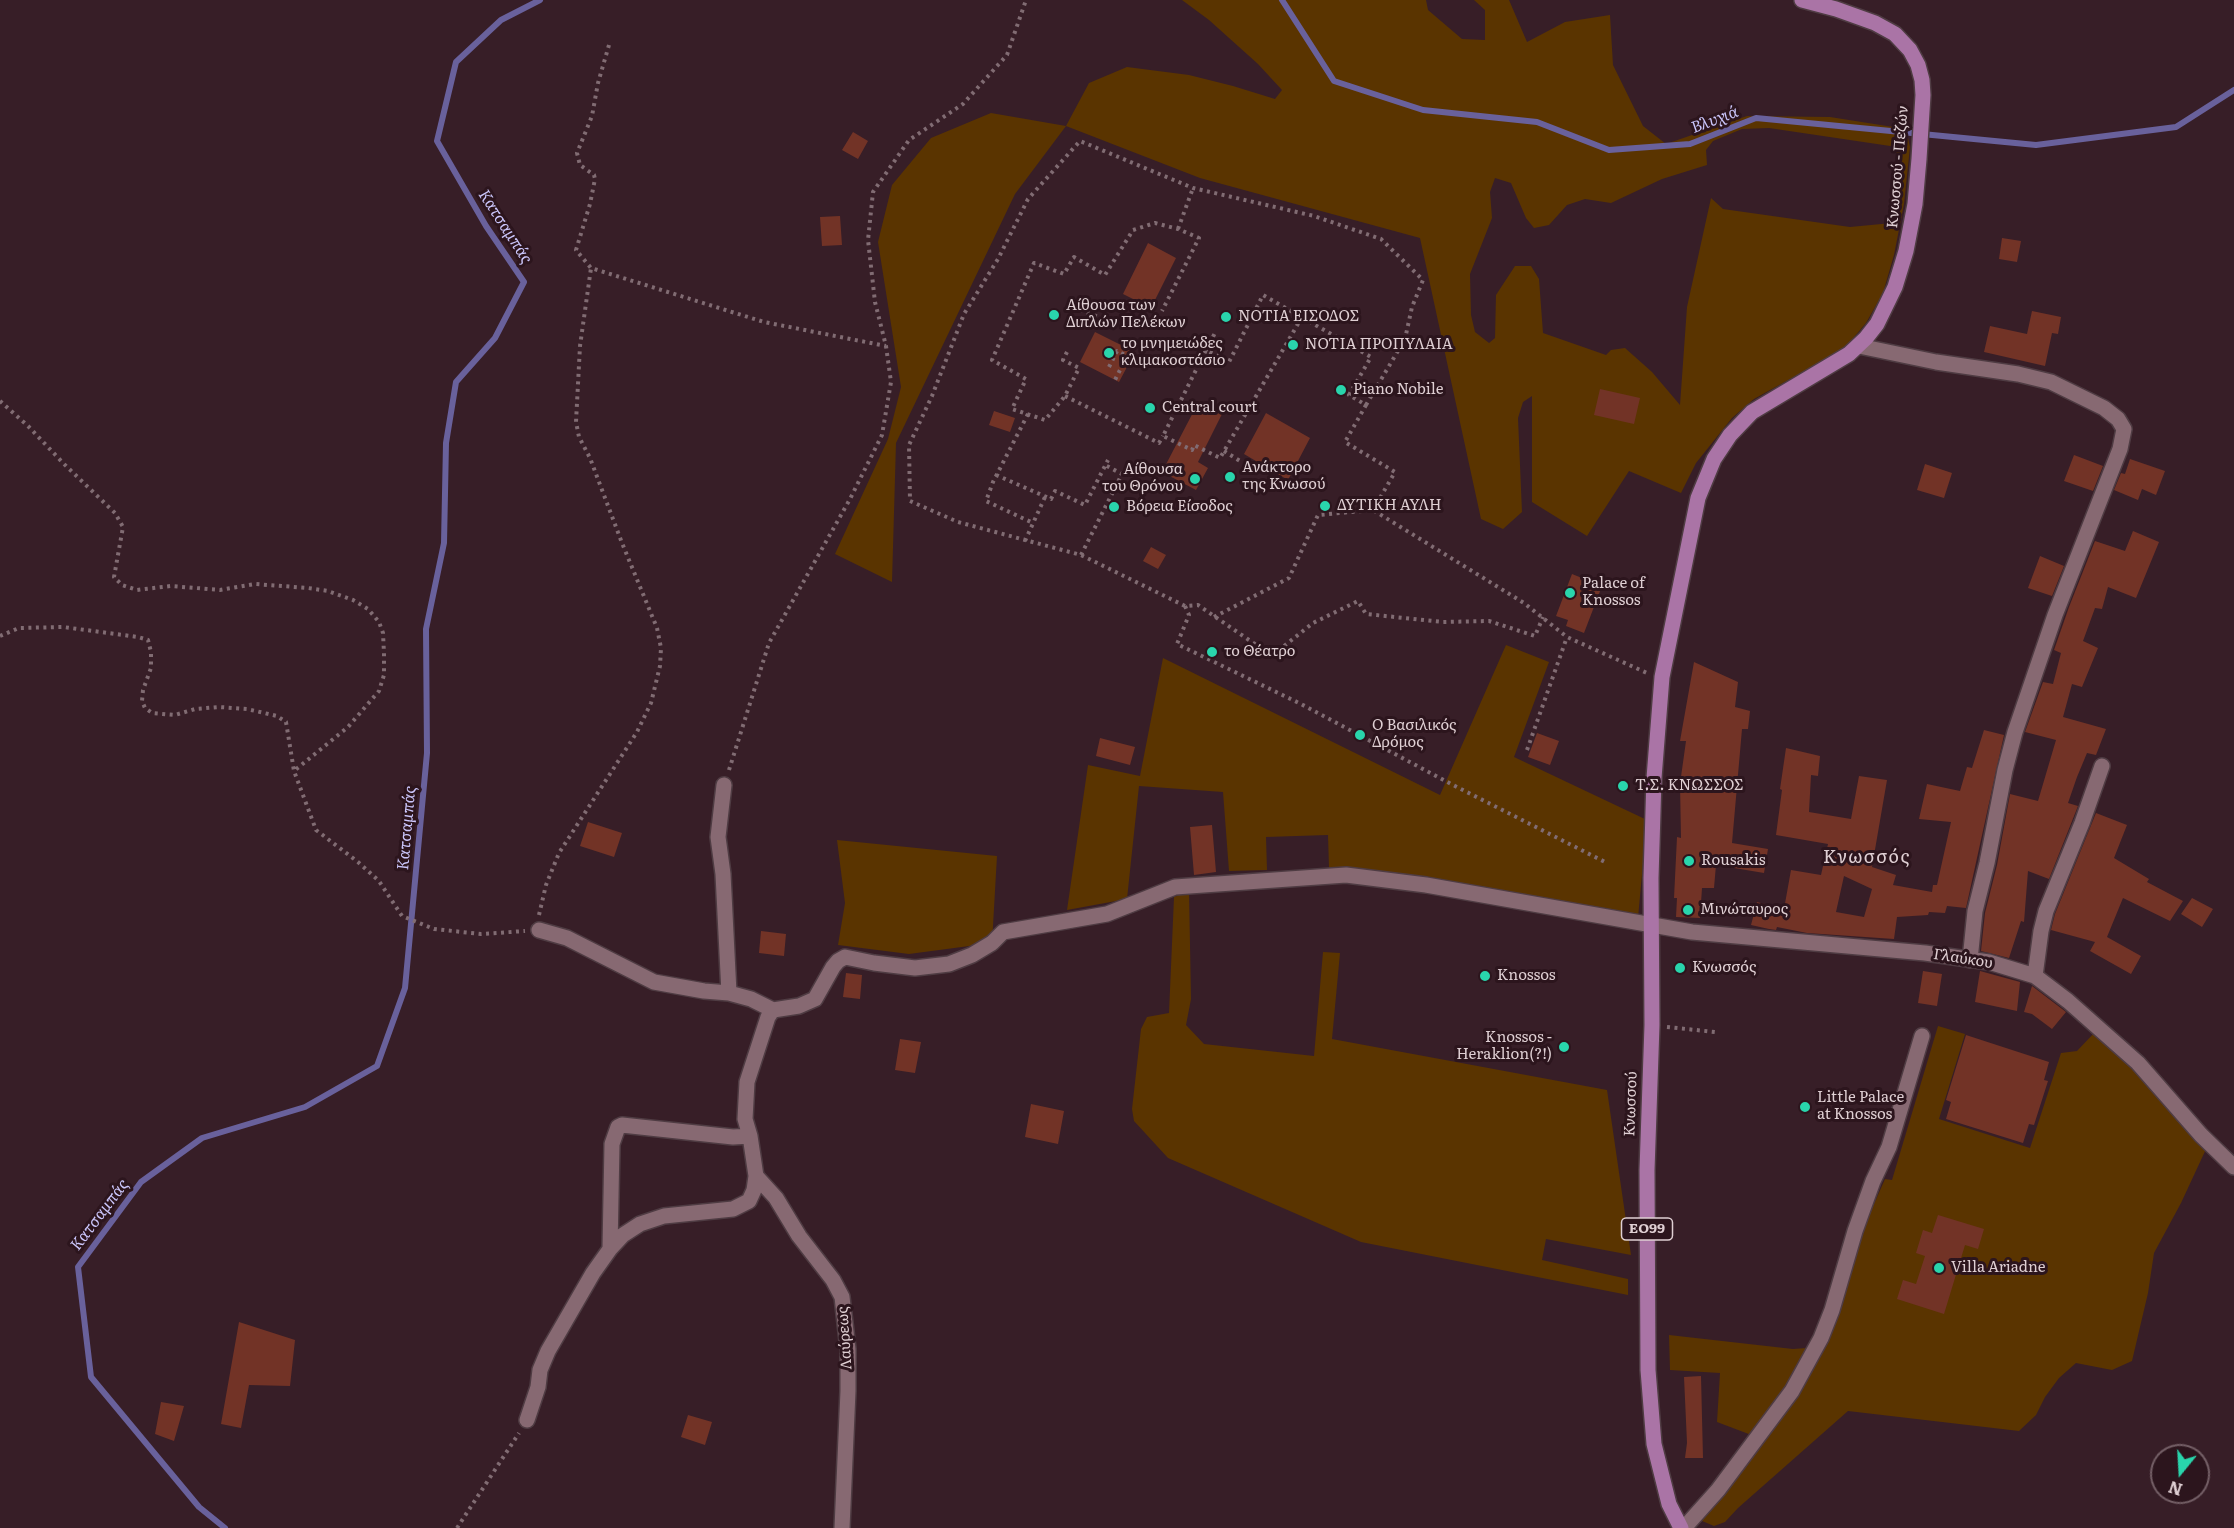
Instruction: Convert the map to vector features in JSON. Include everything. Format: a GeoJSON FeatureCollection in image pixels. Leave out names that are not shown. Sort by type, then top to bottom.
{"type":"FeatureCollection","features":[{"type":"Feature","properties":{"kind":"main road","name":"Κνωσσού - Πεζών"},"geometry":{"type":"LineString","coordinates":[[1662,677],[1698,498],[1718,453],[1730,435],[1758,407],[1836,363],[1859,346],[1882,316],[1898,277],[1911,228],[1923,95],[1920,71],[1914,57],[1900,38],[1866,20],[1802,0]]}},
{"type":"Feature","properties":{"kind":"main road","name":"Κνωσσού"},"geometry":{"type":"LineString","coordinates":[[1662,677],[1654,778],[1651,925],[1652,1025],[1647,1170],[1649,1396],[1656,1457],[1669,1504],[1682,1528]]}},
{"type":"Feature","properties":{"kind":"street"},"geometry":{"type":"LineString","coordinates":[[1859,346],[1929,361],[2018,374],[2051,382],[2104,408],[2118,419],[2124,429],[2120,449],[2055,615],[2015,732],[1975,912],[1970,960]]}},
{"type":"Feature","properties":{"kind":"street"},"geometry":{"type":"LineString","coordinates":[[2036,976],[2041,931],[2046,911],[2079,831],[2102,765]]}},
{"type":"Feature","properties":{"kind":"street"},"geometry":{"type":"LineString","coordinates":[[724,785],[718,837],[723,874],[729,993]]}},
{"type":"Feature","properties":{"kind":"street","name":"Γλαύκου"},"geometry":{"type":"LineString","coordinates":[[773,1010],[799,1006],[815,999],[833,967],[845,957],[915,968],[949,964],[972,955],[992,943],[1003,932],[1107,914],[1175,887],[1346,875],[1426,885],[1692,932],[1925,953],[1989,962],[2036,976],[2138,1063],[2200,1136],[2234,1167]]}},
{"type":"Feature","properties":{"kind":"street"},"geometry":{"type":"LineString","coordinates":[[527,1420],[548,1351],[573,1305],[610,1249],[623,1235],[640,1224],[664,1216],[733,1209],[749,1201],[754,1190],[756,1176],[745,1119],[747,1082],[768,1017],[773,1010],[751,999],[729,993],[654,982],[567,938],[539,930]]}},
{"type":"Feature","properties":{"kind":"street"},"geometry":{"type":"LineString","coordinates":[[1682,1528],[1718,1490],[1792,1391],[1821,1338],[1836,1300],[1855,1231],[1873,1181],[1889,1147],[1922,1036]]}},
{"type":"Feature","properties":{"kind":"street"},"geometry":{"type":"LineString","coordinates":[[610,1249],[612,1144],[618,1127],[622,1125],[733,1137],[750,1136]]}},
{"type":"Feature","properties":{"kind":"street","name":"Λαύρεως"},"geometry":{"type":"LineString","coordinates":[[756,1176],[776,1198],[799,1236],[834,1280],[842,1297],[848,1350],[842,1528]]}},
{"type":"Feature","properties":{"kind":"path"},"geometry":{"type":"LineString","coordinates":[[724,785],[769,643],[850,499],[882,435],[891,382],[886,346],[875,302],[868,240],[873,192],[909,140],[963,104],[1007,55],[1026,0]]}},
{"type":"Feature","properties":{"kind":"path"},"geometry":{"type":"LineString","coordinates":[[609,45],[598,83],[592,116],[577,153],[579,165],[595,179],[576,250],[591,268],[764,322],[886,346]]}},
{"type":"Feature","properties":{"kind":"path"},"geometry":{"type":"LineString","coordinates":[[1373,510],[1395,472],[1345,442],[1405,339],[1412,307],[1423,280],[1381,239],[1314,216],[1193,188],[1080,141],[1028,200],[998,259],[964,314],[933,396],[909,445],[910,501],[958,522],[1081,555],[1185,606],[1198,605],[1268,653],[1274,654],[1313,623],[1358,601],[1365,614],[1443,622],[1488,621],[1535,636],[1543,617]]}},
{"type":"Feature","properties":{"kind":"path"},"geometry":{"type":"LineString","coordinates":[[1178,229],[1193,188]]}},
{"type":"Feature","properties":{"kind":"path"},"geometry":{"type":"LineString","coordinates":[[1067,352],[1063,360],[1079,368],[1065,396],[1045,420],[1012,409],[1026,379],[992,360],[1034,262],[1064,274],[1074,257],[1105,275],[1133,230],[1155,222],[1178,229],[1199,238],[1162,311]]}},
{"type":"Feature","properties":{"kind":"path"},"geometry":{"type":"LineString","coordinates":[[0,636],[19,628],[63,627],[148,640],[151,668],[143,690],[142,701],[145,708],[152,713],[175,715],[195,709],[219,707],[247,709],[278,716],[287,725],[294,771],[316,830],[379,881],[402,915],[434,929],[481,933],[539,930],[540,909],[544,893],[559,854],[637,732],[651,703],[660,666],[661,648],[657,628],[590,458],[579,437],[576,422],[580,346],[591,268]]}},
{"type":"Feature","properties":{"kind":"path"},"geometry":{"type":"LineString","coordinates":[[1206,350],[1229,362],[1263,295],[1371,357],[1349,395],[1366,405]]}},
{"type":"Feature","properties":{"kind":"path"},"geometry":{"type":"LineString","coordinates":[[1073,307],[1098,317]]}},
{"type":"Feature","properties":{"kind":"path"},"geometry":{"type":"LineString","coordinates":[[1163,436],[1192,450],[1194,445],[1220,458],[1302,317]]}},
{"type":"Feature","properties":{"kind":"path"},"geometry":{"type":"LineString","coordinates":[[1065,396],[1159,443],[1216,331]]}},
{"type":"Feature","properties":{"kind":"path"},"geometry":{"type":"LineString","coordinates":[[1109,367],[1117,351],[1127,356],[1115,380]]}},
{"type":"Feature","properties":{"kind":"path"},"geometry":{"type":"LineString","coordinates":[[0,401],[28,426],[63,465],[115,513],[123,527],[114,577],[122,585],[137,590],[171,586],[220,590],[255,584],[308,588],[328,591],[354,600],[368,609],[379,622],[383,633],[384,675],[379,690],[348,727],[294,771]]}},
{"type":"Feature","properties":{"kind":"path"},"geometry":{"type":"LineString","coordinates":[[1028,414],[996,475],[986,501],[1033,523]]}},
{"type":"Feature","properties":{"kind":"path"},"geometry":{"type":"LineString","coordinates":[[1224,451],[1240,461]]}},
{"type":"Feature","properties":{"kind":"path"},"geometry":{"type":"LineString","coordinates":[[996,475],[1051,499],[1055,491],[1085,505],[1108,460]]}},
{"type":"Feature","properties":{"kind":"path"},"geometry":{"type":"LineString","coordinates":[[1081,555],[1122,474],[1105,465]]}},
{"type":"Feature","properties":{"kind":"path"},"geometry":{"type":"LineString","coordinates":[[1025,541],[1045,496]]}},
{"type":"Feature","properties":{"kind":"path"},"geometry":{"type":"LineString","coordinates":[[1214,617],[1289,578],[1318,515],[1373,510],[1543,617],[1567,637],[1662,677]]}},
{"type":"Feature","properties":{"kind":"path"},"geometry":{"type":"LineString","coordinates":[[1185,606],[1189,615],[1177,644],[1301,704],[1605,862]]}},
{"type":"Feature","properties":{"kind":"path"},"geometry":{"type":"LineString","coordinates":[[1527,750],[1567,637]]}},
{"type":"Feature","properties":{"kind":"path"},"geometry":{"type":"LineString","coordinates":[[1652,1025],[1715,1032]]}},
{"type":"Feature","properties":{"kind":"path"},"geometry":{"type":"LineString","coordinates":[[457,1528],[527,1420]]}},
{"type":"Feature","properties":{"kind":"shaded area"},"geometry":{"type":"Polygon","coordinates":[[[1182,0],[1426,0],[1428,10],[1462,39],[1485,40],[1485,10],[1474,0],[1509,0],[1527,42],[1565,22],[1610,15],[1613,65],[1643,126],[1666,144],[1747,116],[1830,117],[1906,129],[1910,147],[1904,204],[1894,255],[1883,293],[1866,323],[1844,349],[1754,399],[1732,418],[1696,463],[1681,493],[1629,471],[1587,536],[1532,502],[1532,396],[1523,402],[1518,418],[1522,512],[1503,529],[1481,519],[1420,238],[1200,178],[1066,126],[1089,83],[1127,67],[1189,75],[1275,99],[1282,90],[1258,64],[1209,20],[1182,0]],[[1769,128],[1742,129],[1713,141],[1706,150],[1707,165],[1662,179],[1611,203],[1585,199],[1567,205],[1549,225],[1534,228],[1526,218],[1511,183],[1495,178],[1490,192],[1492,218],[1470,274],[1471,315],[1475,332],[1489,343],[1495,338],[1496,295],[1515,266],[1531,266],[1539,279],[1543,333],[1606,355],[1611,350],[1625,348],[1652,372],[1680,405],[1687,307],[1711,198],[1723,209],[1850,227],[1892,223],[1897,147],[1769,128]]]}},
{"type":"Feature","properties":{"kind":"shaded area"},"geometry":{"type":"Polygon","coordinates":[[[991,113],[1066,126],[1015,194],[896,443],[892,582],[835,554],[888,439],[901,387],[878,242],[892,185],[931,138],[991,113]]]}},
{"type":"Feature","properties":{"kind":"shaded area"},"geometry":{"type":"Polygon","coordinates":[[[1506,645],[1549,662],[1514,757],[1647,820],[1638,918],[1347,869],[1329,868],[1328,835],[1266,837],[1267,870],[1229,871],[1223,792],[1139,786],[1127,899],[1067,910],[1088,765],[1140,776],[1163,658],[1440,795],[1506,645]]]}},
{"type":"Feature","properties":{"kind":"shaded area"},"geometry":{"type":"Polygon","coordinates":[[[837,840],[997,856],[992,943],[909,954],[838,945],[845,903],[837,840]]]}},
{"type":"Feature","properties":{"kind":"shaded area"},"geometry":{"type":"Polygon","coordinates":[[[1189,890],[1191,999],[1186,1025],[1204,1044],[1314,1056],[1323,952],[1340,953],[1332,1039],[1607,1090],[1631,1255],[1546,1239],[1542,1260],[1628,1279],[1628,1295],[1361,1242],[1168,1158],[1134,1121],[1132,1109],[1141,1029],[1147,1017],[1169,1013],[1174,897],[1189,890]]]}},
{"type":"Feature","properties":{"kind":"shaded area"},"geometry":{"type":"Polygon","coordinates":[[[1938,1026],[1965,1034],[1939,1119],[2030,1148],[2061,1053],[2077,1051],[2095,1032],[2107,1033],[2207,1147],[2154,1253],[2148,1293],[2132,1361],[2112,1370],[2076,1363],[2059,1378],[2045,1397],[2036,1415],[2019,1431],[1848,1411],[1725,1522],[1714,1526],[1695,1518],[1762,1439],[1717,1422],[1720,1373],[1670,1370],[1669,1335],[1793,1349],[1807,1348],[1825,1342],[1840,1312],[1859,1238],[1885,1179],[1892,1180],[1938,1026]]]}},
{"type":"Feature","properties":{"kind":"building"},"geometry":{"type":"Polygon","coordinates":[[[853,132],[868,141],[858,159],[842,150],[853,132]]]}},
{"type":"Feature","properties":{"kind":"building"},"geometry":{"type":"Polygon","coordinates":[[[840,216],[842,245],[822,246],[820,217],[840,216]]]}},
{"type":"Feature","properties":{"kind":"building"},"geometry":{"type":"Polygon","coordinates":[[[2002,238],[2021,241],[2017,262],[1999,259],[2002,238]]]}},
{"type":"Feature","properties":{"kind":"building"},"geometry":{"type":"Polygon","coordinates":[[[1148,243],[1176,258],[1151,308],[1123,294],[1148,243]]]}},
{"type":"Feature","properties":{"kind":"building"},"geometry":{"type":"Polygon","coordinates":[[[2032,311],[2061,317],[2058,334],[2052,333],[2045,366],[1984,352],[1990,326],[2027,334],[2032,311]]]}},
{"type":"Feature","properties":{"kind":"building"},"geometry":{"type":"Polygon","coordinates":[[[1095,332],[1135,352],[1119,382],[1080,362],[1095,332]]]}},
{"type":"Feature","properties":{"kind":"building"},"geometry":{"type":"Polygon","coordinates":[[[1600,389],[1640,398],[1634,424],[1594,415],[1600,389]]]}},
{"type":"Feature","properties":{"kind":"building"},"geometry":{"type":"Polygon","coordinates":[[[1199,401],[1223,412],[1198,462],[1208,468],[1196,490],[1162,472],[1199,401]]]}},
{"type":"Feature","properties":{"kind":"building"},"geometry":{"type":"Polygon","coordinates":[[[994,411],[1015,418],[1010,432],[989,425],[994,411]]]}},
{"type":"Feature","properties":{"kind":"building"},"geometry":{"type":"Polygon","coordinates":[[[1266,413],[1310,438],[1288,480],[1244,454],[1266,413]]]}},
{"type":"Feature","properties":{"kind":"building"},"geometry":{"type":"Polygon","coordinates":[[[2074,455],[2103,466],[2093,491],[2064,481],[2074,455]]]}},
{"type":"Feature","properties":{"kind":"building"},"geometry":{"type":"Polygon","coordinates":[[[2130,459],[2165,471],[2156,495],[2142,489],[2138,500],[2114,490],[2121,473],[2125,474],[2130,459]]]}},
{"type":"Feature","properties":{"kind":"building"},"geometry":{"type":"Polygon","coordinates":[[[1925,464],[1952,473],[1944,498],[1917,490],[1925,464]]]}},
{"type":"Feature","properties":{"kind":"building"},"geometry":{"type":"Polygon","coordinates":[[[2133,531],[2159,542],[2136,598],[2108,587],[2102,609],[2095,608],[2083,641],[2098,648],[2082,687],[2072,684],[2063,717],[2106,729],[2096,755],[2087,753],[2077,777],[2068,803],[2078,806],[2049,879],[2028,871],[2024,922],[2021,921],[2009,958],[1981,951],[1985,913],[1997,865],[2010,794],[2038,801],[2056,740],[2025,732],[2043,682],[2053,684],[2061,653],[2054,650],[2069,607],[2095,541],[2125,551],[2133,531]]]}},
{"type":"Feature","properties":{"kind":"building"},"geometry":{"type":"Polygon","coordinates":[[[1151,547],[1166,555],[1158,569],[1143,561],[1151,547]]]}},
{"type":"Feature","properties":{"kind":"building"},"geometry":{"type":"Polygon","coordinates":[[[2040,556],[2064,566],[2052,596],[2028,588],[2040,556]]]}},
{"type":"Feature","properties":{"kind":"building"},"geometry":{"type":"Polygon","coordinates":[[[1572,574],[1602,586],[1584,633],[1566,626],[1568,620],[1556,616],[1572,574]]]}},
{"type":"Feature","properties":{"kind":"building"},"geometry":{"type":"Polygon","coordinates":[[[1694,662],[1738,682],[1735,707],[1750,711],[1748,729],[1742,729],[1732,843],[1768,849],[1764,873],[1716,865],[1714,888],[1702,888],[1700,918],[1676,917],[1677,898],[1674,898],[1677,837],[1681,838],[1680,784],[1686,741],[1680,741],[1694,662]]]}},
{"type":"Feature","properties":{"kind":"building"},"geometry":{"type":"Polygon","coordinates":[[[1984,730],[2004,735],[1966,908],[1947,906],[1945,913],[1929,912],[1928,915],[1897,917],[1894,939],[1807,933],[1777,927],[1776,930],[1751,925],[1757,902],[1784,909],[1791,870],[1821,875],[1828,844],[1776,835],[1786,748],[1820,756],[1818,776],[1811,775],[1809,812],[1851,819],[1859,776],[1887,780],[1872,867],[1896,875],[1893,885],[1932,892],[1933,885],[1937,885],[1951,822],[1919,819],[1927,784],[1960,791],[1967,767],[1972,768],[1984,730]],[[1844,876],[1836,912],[1864,917],[1872,889],[1844,876]]]}},
{"type":"Feature","properties":{"kind":"building"},"geometry":{"type":"Polygon","coordinates":[[[1537,733],[1559,741],[1550,765],[1528,757],[1537,733]]]}},
{"type":"Feature","properties":{"kind":"building"},"geometry":{"type":"Polygon","coordinates":[[[1100,738],[1135,747],[1130,765],[1096,756],[1100,738]]]}},
{"type":"Feature","properties":{"kind":"building"},"geometry":{"type":"Polygon","coordinates":[[[2096,813],[2127,825],[2114,858],[2149,879],[2147,882],[2183,901],[2170,921],[2123,898],[2107,937],[2141,956],[2131,974],[2090,951],[2095,942],[2051,930],[2055,914],[2096,813]]]}},
{"type":"Feature","properties":{"kind":"building"},"geometry":{"type":"Polygon","coordinates":[[[588,822],[622,833],[614,857],[580,846],[588,822]]]}},
{"type":"Feature","properties":{"kind":"building"},"geometry":{"type":"Polygon","coordinates":[[[1212,825],[1216,872],[1194,875],[1190,827],[1212,825]]]}},
{"type":"Feature","properties":{"kind":"building"},"geometry":{"type":"Polygon","coordinates":[[[2192,898],[2213,909],[2202,927],[2181,914],[2192,898]]]}},
{"type":"Feature","properties":{"kind":"building"},"geometry":{"type":"Polygon","coordinates":[[[761,931],[786,934],[784,956],[759,953],[761,931]]]}},
{"type":"Feature","properties":{"kind":"building"},"geometry":{"type":"Polygon","coordinates":[[[1923,971],[1942,974],[1937,1006],[1918,1003],[1923,971]]]}},
{"type":"Feature","properties":{"kind":"building"},"geometry":{"type":"Polygon","coordinates":[[[1980,971],[2020,982],[2017,1011],[1975,1002],[1980,971]]]}},
{"type":"Feature","properties":{"kind":"building"},"geometry":{"type":"Polygon","coordinates":[[[846,973],[862,975],[860,999],[843,997],[846,973]]]}},
{"type":"Feature","properties":{"kind":"building"},"geometry":{"type":"Polygon","coordinates":[[[2032,986],[2066,1012],[2052,1029],[2032,1014],[2024,1012],[2032,986]]]}},
{"type":"Feature","properties":{"kind":"building"},"geometry":{"type":"Polygon","coordinates":[[[1966,1035],[2049,1062],[2044,1080],[2048,1081],[2034,1125],[2029,1124],[2023,1143],[1946,1119],[1951,1102],[1946,1100],[1966,1035]]]}},
{"type":"Feature","properties":{"kind":"building"},"geometry":{"type":"Polygon","coordinates":[[[900,1039],[921,1042],[915,1073],[895,1070],[900,1039]]]}},
{"type":"Feature","properties":{"kind":"building"},"geometry":{"type":"Polygon","coordinates":[[[1031,1104],[1064,1111],[1058,1144],[1025,1137],[1031,1104]]]}},
{"type":"Feature","properties":{"kind":"building","name":"Villa Ariadne"},"geometry":{"type":"Polygon","coordinates":[[[1938,1215],[1984,1229],[1978,1249],[1965,1245],[1944,1314],[1897,1299],[1903,1280],[1916,1284],[1925,1256],[1916,1253],[1923,1230],[1932,1233],[1938,1215]]]}},
{"type":"Feature","properties":{"kind":"building"},"geometry":{"type":"Polygon","coordinates":[[[239,1322],[295,1340],[290,1386],[249,1385],[241,1428],[221,1424],[239,1322]]]}},
{"type":"Feature","properties":{"kind":"building"},"geometry":{"type":"Polygon","coordinates":[[[1701,1376],[1703,1458],[1685,1458],[1687,1443],[1684,1377],[1701,1376]]]}},
{"type":"Feature","properties":{"kind":"building"},"geometry":{"type":"Polygon","coordinates":[[[161,1402],[184,1406],[174,1441],[155,1434],[161,1402]]]}},
{"type":"Feature","properties":{"kind":"building"},"geometry":{"type":"Polygon","coordinates":[[[688,1415],[712,1422],[705,1445],[681,1437],[688,1415]]]}},
{"type":"Feature","properties":{"kind":"waterway","name":"Κατσαμπάς"},"geometry":{"type":"LineString","coordinates":[[225,1528],[199,1507],[91,1377],[78,1267],[141,1182],[202,1138],[305,1107],[377,1066],[405,988],[427,753],[426,629],[444,543],[446,443],[456,382],[495,338],[524,282],[486,226],[437,141],[456,62],[501,20],[540,0]]}},
{"type":"Feature","properties":{"kind":"waterway","name":"Βλυχιά"},"geometry":{"type":"LineString","coordinates":[[1282,0],[1334,81],[1423,110],[1537,122],[1609,150],[1690,144],[1756,118],[2036,145],[2176,127],[2234,90]]}},
{"type":"Feature","properties":{"kind":"place","name":"Αίθουσα των Διπλών Πελέκων"},"geometry":{"type":"Point","coordinates":[1054,315]}},
{"type":"Feature","properties":{"kind":"place","name":"ΝΟΤΙΑ ΕΙΣΟΔΟΣ"},"geometry":{"type":"Point","coordinates":[1226,317]}},
{"type":"Feature","properties":{"kind":"place","name":"NOTIA ΠΡΟΠΥΛΑΙΑ"},"geometry":{"type":"Point","coordinates":[1293,345]}},
{"type":"Feature","properties":{"kind":"place","name":"το μνημειώδες κλιμακοστάσιο"},"geometry":{"type":"Point","coordinates":[1109,353]}},
{"type":"Feature","properties":{"kind":"place","name":"Piano Nobile"},"geometry":{"type":"Point","coordinates":[1341,390]}},
{"type":"Feature","properties":{"kind":"place","name":"Central court"},"geometry":{"type":"Point","coordinates":[1150,408]}},
{"type":"Feature","properties":{"kind":"place","name":"Ανάκτορο της Κνωσού"},"geometry":{"type":"Point","coordinates":[1230,477]}},
{"type":"Feature","properties":{"kind":"place","name":"Αίθουσα του Θρόνου"},"geometry":{"type":"Point","coordinates":[1195,479]}},
{"type":"Feature","properties":{"kind":"place","name":"ΔΥΤΙΚΗ ΑΥΛΗ"},"geometry":{"type":"Point","coordinates":[1325,506]}},
{"type":"Feature","properties":{"kind":"place","name":"Βόρεια Είσοδος"},"geometry":{"type":"Point","coordinates":[1114,507]}},
{"type":"Feature","properties":{"kind":"place","name":"Palace of Knossos"},"geometry":{"type":"Point","coordinates":[1570,593]}},
{"type":"Feature","properties":{"kind":"place","name":"το Θέατρο"},"geometry":{"type":"Point","coordinates":[1212,652]}},
{"type":"Feature","properties":{"kind":"place","name":"Ο Βασιλικός Δρόμος"},"geometry":{"type":"Point","coordinates":[1360,735]}},
{"type":"Feature","properties":{"kind":"place","name":"Τ.Σ. ΚΝΩΣΣΟΣ"},"geometry":{"type":"Point","coordinates":[1623,786]}},
{"type":"Feature","properties":{"kind":"place","name":"Rousakis"},"geometry":{"type":"Point","coordinates":[1689,861]}},
{"type":"Feature","properties":{"kind":"place","name":"Μινώταυρος"},"geometry":{"type":"Point","coordinates":[1688,910]}},
{"type":"Feature","properties":{"kind":"place","name":"Κνωσσός"},"geometry":{"type":"Point","coordinates":[1680,968]}},
{"type":"Feature","properties":{"kind":"place","name":"Knossos"},"geometry":{"type":"Point","coordinates":[1485,976]}},
{"type":"Feature","properties":{"kind":"place","name":"Knossos - Heraklion(?!)"},"geometry":{"type":"Point","coordinates":[1564,1047]}},
{"type":"Feature","properties":{"kind":"place","name":"Little Palace at Knossos"},"geometry":{"type":"Point","coordinates":[1805,1107]}},
{"type":"Feature","properties":{"kind":"place","name":"Villa Ariadne"},"geometry":{"type":"Point","coordinates":[1939,1268]}},
{"type":"Feature","properties":{"kind":"district","name":"Κνωσσός"},"geometry":{"type":"Point","coordinates":[1867,858]}}]}
